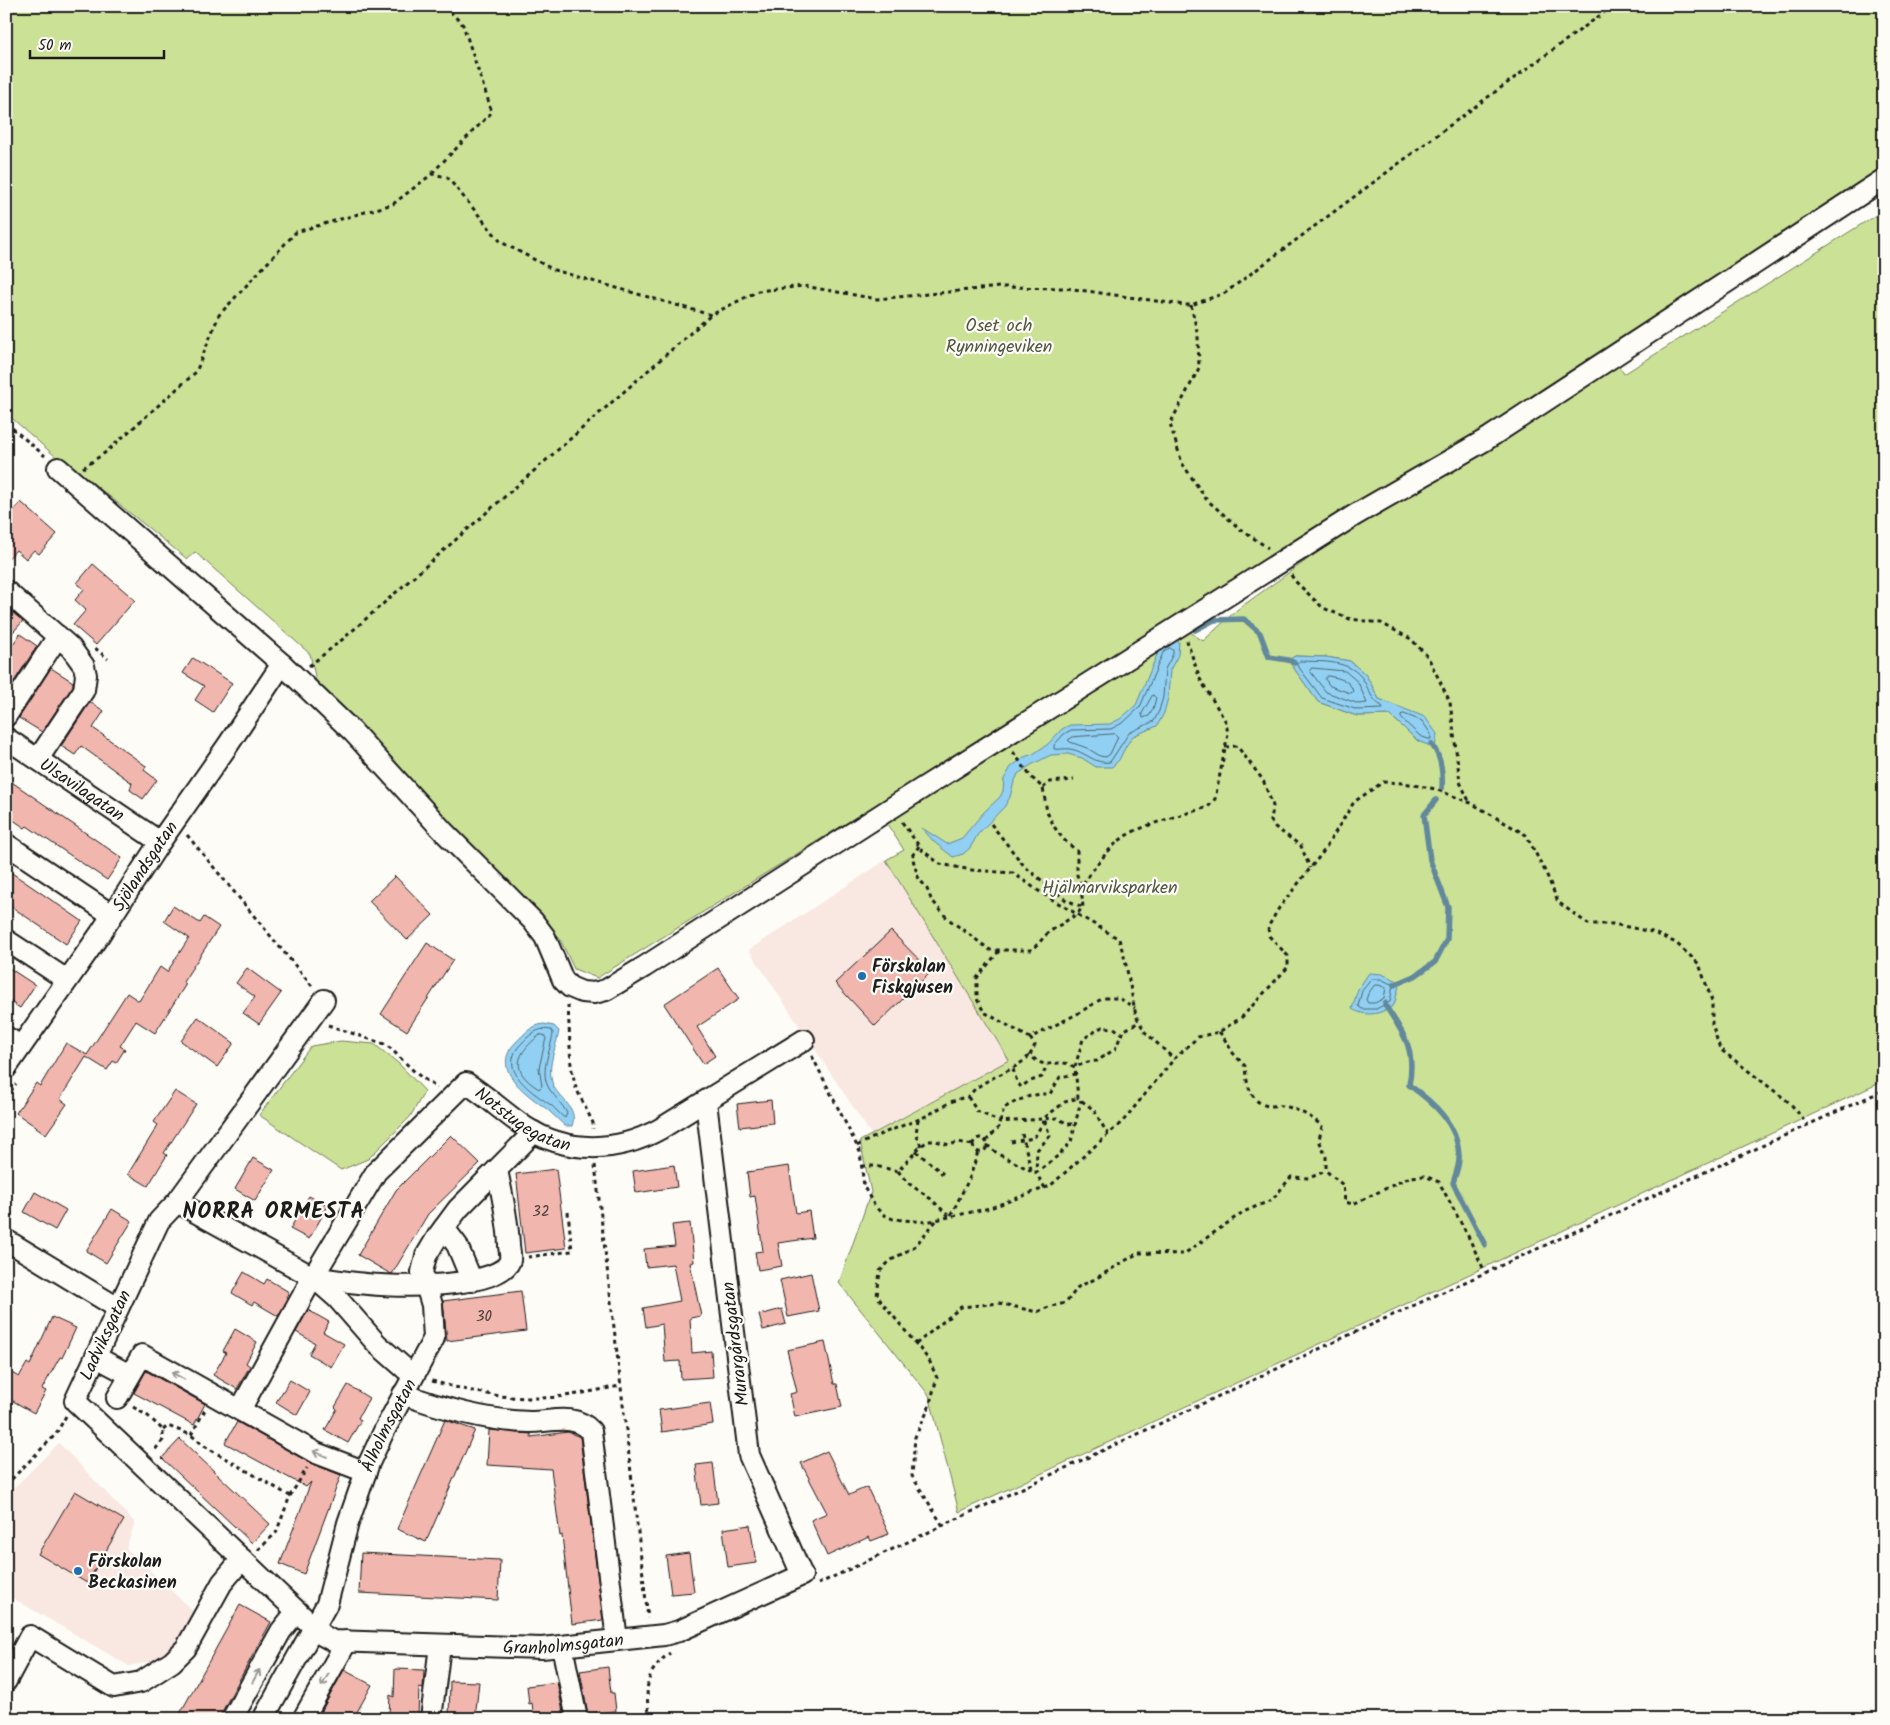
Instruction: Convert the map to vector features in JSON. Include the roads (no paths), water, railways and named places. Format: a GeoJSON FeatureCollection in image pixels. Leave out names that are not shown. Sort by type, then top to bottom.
{"type":"FeatureCollection","features":[{"type":"Feature","properties":{"kind":"street"},"geometry":{"type":"LineString","coordinates":[[58,468],[289,671],[353,732],[444,832],[533,921],[545,937],[563,980],[570,987],[582,992],[594,993],[606,990],[1355,515],[1487,439],[1884,179]]}},
{"type":"Feature","properties":{"kind":"street"},"geometry":{"type":"LineString","coordinates":[[6,591],[79,657],[86,675],[84,690],[38,759]]}},
{"type":"Feature","properties":{"kind":"street"},"geometry":{"type":"LineString","coordinates":[[6,716],[58,636]]}},
{"type":"Feature","properties":{"kind":"street","name":"Sjölandsgatan"},"geometry":{"type":"LineString","coordinates":[[6,1068],[14,1042],[67,980],[228,745],[289,671]]}},
{"type":"Feature","properties":{"kind":"street","name":"Ulsavilagatan"},"geometry":{"type":"LineString","coordinates":[[6,738],[160,842]]}},
{"type":"Feature","properties":{"kind":"street"},"geometry":{"type":"LineString","coordinates":[[6,844],[112,915]]}},
{"type":"Feature","properties":{"kind":"street"},"geometry":{"type":"LineString","coordinates":[[6,940],[67,980]]}},
{"type":"Feature","properties":{"kind":"street","name":"Ladviksgatan"},"geometry":{"type":"LineString","coordinates":[[314,1627],[75,1401],[159,1222],[177,1202],[324,1000]]}},
{"type":"Feature","properties":{"kind":"street","name":"Notstugegatan"},"geometry":{"type":"LineString","coordinates":[[240,1410],[313,1278],[376,1172],[466,1083],[534,1132],[568,1145],[593,1148],[612,1147],[637,1140],[706,1102],[804,1040]]}},
{"type":"Feature","properties":{"kind":"street","name":"Murargårdsgatan"},"geometry":{"type":"LineString","coordinates":[[706,1102],[749,1456],[807,1581]]}},
{"type":"Feature","properties":{"kind":"street"},"geometry":{"type":"LineString","coordinates":[[534,1132],[458,1209],[426,1256],[422,1272],[432,1305],[434,1338],[407,1386],[441,1407],[480,1417],[530,1422],[573,1419],[584,1423],[591,1430],[617,1640]]}},
{"type":"Feature","properties":{"kind":"street"},"geometry":{"type":"LineString","coordinates":[[313,1278],[381,1285],[427,1285],[487,1278],[505,1269],[510,1260],[508,1225],[496,1170]]}},
{"type":"Feature","properties":{"kind":"street","name":"Ålholmsgatan"},"geometry":{"type":"LineString","coordinates":[[177,1202],[313,1278],[337,1298],[377,1344],[407,1386],[366,1472],[348,1523],[329,1598],[263,1719]]}},
{"type":"Feature","properties":{"kind":"street"},"geometry":{"type":"LineString","coordinates":[[444,1228],[456,1245],[472,1281]]}},
{"type":"Feature","properties":{"kind":"street"},"geometry":{"type":"LineString","coordinates":[[6,1240],[118,1308]]}},
{"type":"Feature","properties":{"kind":"street"},"geometry":{"type":"LineString","coordinates":[[117,1398],[142,1355],[316,1453],[366,1472]]}},
{"type":"Feature","properties":{"kind":"street"},"geometry":{"type":"LineString","coordinates":[[96,1357],[130,1375]]}},
{"type":"Feature","properties":{"kind":"street"},"geometry":{"type":"LineString","coordinates":[[6,1681],[30,1636],[114,1687],[141,1682],[172,1662],[186,1648],[222,1582],[242,1559]]}},
{"type":"Feature","properties":{"kind":"street","name":"Granholmsgatan"},"geometry":{"type":"LineString","coordinates":[[314,1627],[322,1635],[333,1641],[542,1648],[678,1631],[807,1581]]}},
{"type":"Feature","properties":{"kind":"street"},"geometry":{"type":"LineString","coordinates":[[232,1719],[282,1631],[297,1611]]}},
{"type":"Feature","properties":{"kind":"street"},"geometry":{"type":"LineString","coordinates":[[303,1719],[347,1641]]}},
{"type":"Feature","properties":{"kind":"street"},"geometry":{"type":"LineString","coordinates":[[431,1719],[440,1644]]}},
{"type":"Feature","properties":{"kind":"street"},"geometry":{"type":"LineString","coordinates":[[562,1646],[577,1719]]}},
{"type":"Feature","properties":{"kind":"water"},"geometry":{"type":"Polygon","coordinates":[[[1176,638],[1179,642],[1178,655],[1170,670],[1168,698],[1164,713],[1157,726],[1133,736],[1119,760],[1112,767],[1096,767],[1082,758],[1068,754],[1051,755],[1031,765],[1018,774],[1005,806],[978,834],[970,848],[963,854],[953,857],[934,842],[922,828],[947,844],[962,838],[984,812],[1000,797],[1003,791],[1004,779],[1011,767],[1024,757],[1033,754],[1048,744],[1062,729],[1070,725],[1110,724],[1120,719],[1136,705],[1159,650],[1176,638]]]}},
{"type":"Feature","properties":{"kind":"water"},"geometry":{"type":"Polygon","coordinates":[[[1295,656],[1326,657],[1350,661],[1366,675],[1379,699],[1425,717],[1437,734],[1435,748],[1418,741],[1390,715],[1357,716],[1318,702],[1288,660],[1295,656]]]}},
{"type":"Feature","properties":{"kind":"water"},"geometry":{"type":"Polygon","coordinates":[[[1369,973],[1382,974],[1400,982],[1394,1005],[1384,1011],[1373,1014],[1357,1012],[1352,1009],[1358,989],[1369,973]]]}},
{"type":"Feature","properties":{"kind":"water"},"geometry":{"type":"Polygon","coordinates":[[[544,1024],[554,1026],[559,1031],[551,1065],[551,1078],[556,1090],[573,1113],[572,1126],[565,1126],[522,1089],[514,1081],[506,1062],[509,1052],[516,1042],[532,1028],[544,1024]]]}},
{"type":"Feature","properties":{"kind":"waterway"},"geometry":{"type":"LineString","coordinates":[[1195,630],[1214,620],[1244,619],[1260,633],[1269,657],[1295,663]]}},
{"type":"Feature","properties":{"kind":"waterway"},"geometry":{"type":"LineString","coordinates":[[1431,744],[1441,764],[1442,788]]}},
{"type":"Feature","properties":{"kind":"waterway"},"geometry":{"type":"LineString","coordinates":[[1394,985],[1415,976],[1435,962],[1447,939],[1448,907],[1430,860],[1424,815],[1436,800]]}},
{"type":"Feature","properties":{"kind":"waterway"},"geometry":{"type":"LineString","coordinates":[[1385,1003],[1407,1042],[1411,1061],[1409,1085],[1435,1106],[1443,1115],[1454,1134],[1458,1144],[1459,1159],[1453,1183],[1485,1245]]}},
{"type":"Feature","properties":{"kind":"place","name":"Förskolan Fiskgjusen"},"geometry":{"type":"Point","coordinates":[862,976]}},
{"type":"Feature","properties":{"kind":"place","name":"Förskolan Beckasinen"},"geometry":{"type":"Point","coordinates":[78,1571]}},
{"type":"Feature","properties":{"kind":"district","name":"NORRA ORMESTA"},"geometry":{"type":"Point","coordinates":[274,1210]}},
{"type":"Feature","properties":{"kind":"park label","name":"Oset och Rynningeviken"},"geometry":{"type":"Point","coordinates":[999,335]}},
{"type":"Feature","properties":{"kind":"park label","name":"Hjälmarviksparken"},"geometry":{"type":"Point","coordinates":[1110,887]}}]}
